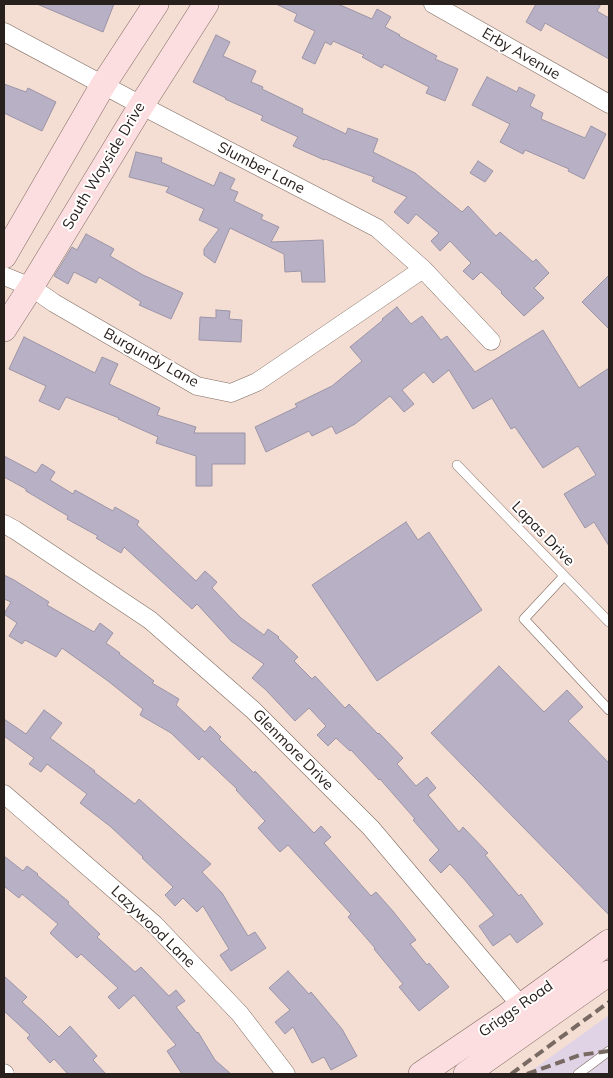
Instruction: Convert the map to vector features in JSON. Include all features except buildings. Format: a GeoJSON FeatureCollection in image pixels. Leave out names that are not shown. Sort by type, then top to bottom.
{"type":"FeatureCollection","features":[{"type":"Feature","properties":{"kind":"main road"},"geometry":{"type":"LineString","coordinates":[[4,256],[102,85],[156,4]]}},
{"type":"Feature","properties":{"kind":"main road","name":"South Wayside Drive"},"geometry":{"type":"LineString","coordinates":[[4,329],[206,4]]}},
{"type":"Feature","properties":{"kind":"main road","name":"Griggs Road"},"geometry":{"type":"LineString","coordinates":[[421,1074],[521,1006],[609,942]]}},
{"type":"Feature","properties":{"kind":"main road","name":"Griggs Road"},"geometry":{"type":"LineString","coordinates":[[466,1074],[609,973]]}},
{"type":"Feature","properties":{"kind":"street","name":"Erby Avenue"},"geometry":{"type":"LineString","coordinates":[[433,4],[609,104]]}},
{"type":"Feature","properties":{"kind":"street","name":"Slumber Lane"},"geometry":{"type":"LineString","coordinates":[[4,32],[141,106],[377,228],[423,269],[490,341]]}},
{"type":"Feature","properties":{"kind":"street","name":"Burgundy Lane"},"geometry":{"type":"LineString","coordinates":[[4,276],[31,287],[63,308],[197,386],[231,393],[257,382],[423,269]]}},
{"type":"Feature","properties":{"kind":"street","name":"Glenmore Drive"},"geometry":{"type":"LineString","coordinates":[[4,524],[150,620],[254,710],[370,828],[538,1024]]}},
{"type":"Feature","properties":{"kind":"street","name":"Lazywood Lane"},"geometry":{"type":"LineString","coordinates":[[4,794],[154,924],[240,1014],[286,1074]]}},
{"type":"Feature","properties":{"kind":"lane","name":"Lapas Drive"},"geometry":{"type":"LineString","coordinates":[[457,466],[609,622]]}},
{"type":"Feature","properties":{"kind":"lane"},"geometry":{"type":"LineString","coordinates":[[564,576],[524,619],[609,710]]}},
{"type":"Feature","properties":{"kind":"lane"},"geometry":{"type":"LineString","coordinates":[[578,1074],[609,1051]]}},
{"type":"Feature","properties":{"kind":"shaded area"},"geometry":{"type":"Polygon","coordinates":[[[609,1015],[609,1074],[527,1074],[609,1015]]]}},
{"type":"Feature","properties":{"kind":"railway"},"geometry":{"type":"LineString","coordinates":[[511,1074],[609,1002]]}},
{"type":"Feature","properties":{"kind":"railway"},"geometry":{"type":"LineString","coordinates":[[527,1074],[580,1055],[609,1051]]}}]}
